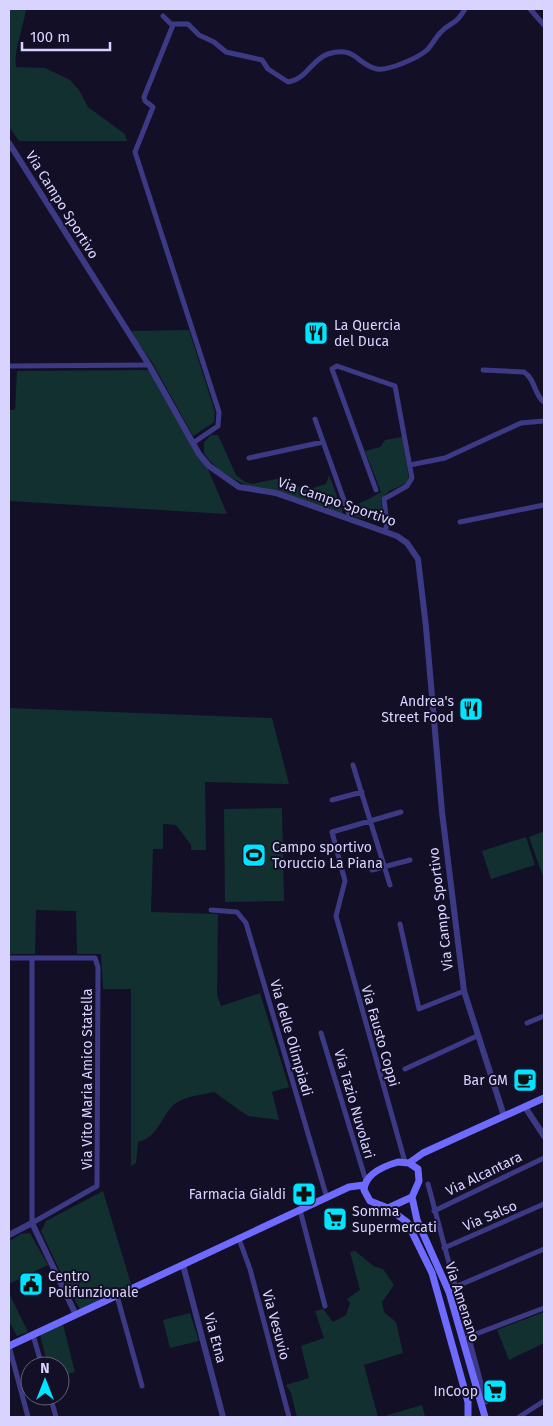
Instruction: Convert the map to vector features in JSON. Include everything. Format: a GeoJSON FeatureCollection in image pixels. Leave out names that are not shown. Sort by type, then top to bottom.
{"type":"FeatureCollection","features":[{"type":"Feature","properties":{"kind":"main road"},"geometry":{"type":"LineString","coordinates":[[9,1346],[300,1210],[349,1188],[365,1183],[379,1170],[407,1162],[544,1098]]}},
{"type":"Feature","properties":{"kind":"main road"},"geometry":{"type":"LineString","coordinates":[[365,1183],[365,1193],[370,1201],[388,1208],[412,1197],[419,1181],[418,1169],[423,1153]]}},
{"type":"Feature","properties":{"kind":"main road"},"geometry":{"type":"LineString","coordinates":[[407,1162],[418,1169]]}},
{"type":"Feature","properties":{"kind":"main road"},"geometry":{"type":"LineString","coordinates":[[340,1192],[354,1190],[365,1193]]}},
{"type":"Feature","properties":{"kind":"main road","name":"Via Amenano"},"geometry":{"type":"LineString","coordinates":[[412,1197],[417,1220],[449,1292],[484,1417]]}},
{"type":"Feature","properties":{"kind":"main road","name":"Via Amenano"},"geometry":{"type":"LineString","coordinates":[[388,1208],[407,1222],[432,1273],[468,1402],[468,1417]]}},
{"type":"Feature","properties":{"kind":"street"},"geometry":{"type":"LineString","coordinates":[[163,16],[174,25],[188,24],[199,35],[214,42],[226,52],[262,60],[268,69],[288,82],[301,77],[324,56],[335,53],[355,54],[369,66],[378,69],[385,70],[402,63],[425,52],[441,32],[457,22],[465,9]]}},
{"type":"Feature","properties":{"kind":"street"},"geometry":{"type":"LineString","coordinates":[[530,9],[544,25]]}},
{"type":"Feature","properties":{"kind":"street"},"geometry":{"type":"LineString","coordinates":[[174,25],[144,97],[145,101],[153,107],[135,152],[219,412],[218,426],[193,443]]}},
{"type":"Feature","properties":{"kind":"street","name":"Via Campo Sportivo"},"geometry":{"type":"LineString","coordinates":[[9,143],[149,365],[193,443],[209,466],[239,487],[276,493],[385,531],[407,543],[418,558],[442,812],[464,991],[504,1116]]}},
{"type":"Feature","properties":{"kind":"street"},"geometry":{"type":"LineString","coordinates":[[9,366],[149,365]]}},
{"type":"Feature","properties":{"kind":"street"},"geometry":{"type":"LineString","coordinates":[[376,490],[332,369],[336,366],[395,386],[410,465],[411,483],[384,499],[387,524],[385,531]]}},
{"type":"Feature","properties":{"kind":"street"},"geometry":{"type":"LineString","coordinates":[[484,370],[524,372],[533,382],[540,399],[544,402]]}},
{"type":"Feature","properties":{"kind":"street"},"geometry":{"type":"LineString","coordinates":[[315,419],[351,520]]}},
{"type":"Feature","properties":{"kind":"street"},"geometry":{"type":"LineString","coordinates":[[410,465],[445,458],[521,423],[544,421]]}},
{"type":"Feature","properties":{"kind":"street"},"geometry":{"type":"LineString","coordinates":[[249,458],[323,442]]}},
{"type":"Feature","properties":{"kind":"street"},"geometry":{"type":"LineString","coordinates":[[460,522],[544,505]]}},
{"type":"Feature","properties":{"kind":"street"},"geometry":{"type":"LineString","coordinates":[[353,765],[390,885]]}},
{"type":"Feature","properties":{"kind":"street"},"geometry":{"type":"LineString","coordinates":[[332,800],[362,792]]}},
{"type":"Feature","properties":{"kind":"street"},"geometry":{"type":"LineString","coordinates":[[370,819],[401,812]]}},
{"type":"Feature","properties":{"kind":"street","name":"Via Fausto Coppi"},"geometry":{"type":"LineString","coordinates":[[370,819],[332,832],[345,881],[336,916],[407,1162]]}},
{"type":"Feature","properties":{"kind":"street"},"geometry":{"type":"LineString","coordinates":[[372,870],[410,860]]}},
{"type":"Feature","properties":{"kind":"street","name":"Via delle Olimpiadi"},"geometry":{"type":"LineString","coordinates":[[210,910],[237,912],[246,922],[327,1198]]}},
{"type":"Feature","properties":{"kind":"street"},"geometry":{"type":"LineString","coordinates":[[400,924],[419,1009],[464,991]]}},
{"type":"Feature","properties":{"kind":"street"},"geometry":{"type":"LineString","coordinates":[[9,958],[32,958],[32,1223],[76,1315]]}},
{"type":"Feature","properties":{"kind":"street","name":"Via Vito Maria Amico Statella"},"geometry":{"type":"LineString","coordinates":[[32,958],[95,958],[98,967],[97,1186],[32,1223]]}},
{"type":"Feature","properties":{"kind":"street"},"geometry":{"type":"LineString","coordinates":[[527,1023],[544,1016]]}},
{"type":"Feature","properties":{"kind":"street","name":"Via Tazio Nuvolari"},"geometry":{"type":"LineString","coordinates":[[321,1033],[365,1183]]}},
{"type":"Feature","properties":{"kind":"street"},"geometry":{"type":"LineString","coordinates":[[405,1069],[477,1036]]}},
{"type":"Feature","properties":{"kind":"street"},"geometry":{"type":"LineString","coordinates":[[525,1107],[544,1136]]}},
{"type":"Feature","properties":{"kind":"street","name":"Via Alcantara"},"geometry":{"type":"LineString","coordinates":[[434,1211],[544,1158]]}},
{"type":"Feature","properties":{"kind":"street"},"geometry":{"type":"LineString","coordinates":[[428,1184],[486,1402]]}},
{"type":"Feature","properties":{"kind":"street","name":"Via Salso"},"geometry":{"type":"LineString","coordinates":[[444,1248],[544,1204]]}},
{"type":"Feature","properties":{"kind":"street"},"geometry":{"type":"LineString","coordinates":[[300,1210],[325,1306]]}},
{"type":"Feature","properties":{"kind":"street"},"geometry":{"type":"LineString","coordinates":[[9,1235],[32,1223]]}},
{"type":"Feature","properties":{"kind":"street","name":"Via Vesuvio"},"geometry":{"type":"LineString","coordinates":[[239,1239],[250,1270],[289,1417]]}},
{"type":"Feature","properties":{"kind":"street"},"geometry":{"type":"LineString","coordinates":[[455,1287],[544,1249]]}},
{"type":"Feature","properties":{"kind":"street","name":"Via Etna"},"geometry":{"type":"LineString","coordinates":[[182,1265],[223,1417]]}},
{"type":"Feature","properties":{"kind":"street"},"geometry":{"type":"LineString","coordinates":[[117,1296],[142,1386]]}},
{"type":"Feature","properties":{"kind":"street"},"geometry":{"type":"LineString","coordinates":[[468,1337],[544,1308]]}},
{"type":"Feature","properties":{"kind":"street"},"geometry":{"type":"LineString","coordinates":[[34,1335],[39,1356]]}},
{"type":"Feature","properties":{"kind":"street"},"geometry":{"type":"LineString","coordinates":[[9,1346],[28,1417]]}},
{"type":"Feature","properties":{"kind":"street"},"geometry":{"type":"LineString","coordinates":[[519,1417],[544,1401]]}},
{"type":"Feature","properties":{"kind":"green space"},"geometry":{"type":"Polygon","coordinates":[[[9,9],[26,9],[16,54],[16,67],[45,68],[70,80],[79,90],[88,107],[125,134],[127,141],[19,141],[9,127],[9,9]]]}},
{"type":"Feature","properties":{"kind":"green space"},"geometry":{"type":"Polygon","coordinates":[[[189,330],[215,412],[214,422],[193,436],[152,362],[133,336],[132,331],[189,330]]]}},
{"type":"Feature","properties":{"kind":"green space"},"geometry":{"type":"Polygon","coordinates":[[[149,370],[208,469],[227,514],[9,501],[9,410],[15,410],[17,371],[149,370]]]}},
{"type":"Feature","properties":{"kind":"green space"},"geometry":{"type":"Polygon","coordinates":[[[211,435],[218,435],[236,475],[245,482],[252,484],[281,478],[293,482],[300,488],[309,489],[326,484],[329,475],[344,515],[267,493],[247,486],[230,477],[215,466],[204,453],[204,442],[211,435]]]}},
{"type":"Feature","properties":{"kind":"green space"},"geometry":{"type":"Polygon","coordinates":[[[402,437],[409,478],[407,483],[389,491],[381,499],[383,522],[355,517],[350,507],[381,492],[365,451],[380,447],[385,440],[402,437]]]}},
{"type":"Feature","properties":{"kind":"green space"},"geometry":{"type":"Polygon","coordinates":[[[9,708],[272,718],[289,784],[205,782],[206,850],[191,850],[191,845],[176,825],[163,824],[163,849],[153,849],[151,912],[218,914],[217,995],[221,1006],[260,993],[289,1087],[272,1092],[279,1120],[248,1116],[214,1092],[189,1097],[176,1103],[155,1131],[138,1142],[136,1163],[131,1166],[131,989],[103,989],[101,954],[77,954],[76,911],[36,910],[35,954],[9,954],[9,708]]]}},
{"type":"Feature","properties":{"kind":"green space","name":"Campo sportivo Toruccio La Piana"},"geometry":{"type":"Polygon","coordinates":[[[282,808],[284,901],[225,902],[224,809],[282,808]]]}},
{"type":"Feature","properties":{"kind":"green space"},"geometry":{"type":"Polygon","coordinates":[[[544,831],[544,879],[529,837],[544,831]]]}},
{"type":"Feature","properties":{"kind":"green space"},"geometry":{"type":"Polygon","coordinates":[[[526,837],[535,865],[491,879],[482,851],[526,837]]]}},
{"type":"Feature","properties":{"kind":"green space"},"geometry":{"type":"Polygon","coordinates":[[[103,1191],[131,1284],[80,1309],[41,1231],[46,1221],[103,1191]]]}},
{"type":"Feature","properties":{"kind":"green space"},"geometry":{"type":"Polygon","coordinates":[[[30,1233],[48,1265],[9,1284],[9,1241],[21,1234],[30,1233]]]}},
{"type":"Feature","properties":{"kind":"green space"},"geometry":{"type":"Polygon","coordinates":[[[355,1251],[375,1267],[383,1269],[394,1285],[382,1302],[384,1312],[396,1322],[403,1353],[364,1365],[378,1417],[297,1417],[291,1393],[286,1385],[309,1378],[301,1346],[324,1338],[315,1311],[323,1309],[333,1322],[346,1315],[350,1303],[347,1299],[360,1290],[350,1252],[355,1251]]]}},
{"type":"Feature","properties":{"kind":"green space"},"geometry":{"type":"Polygon","coordinates":[[[9,1293],[28,1332],[17,1336],[9,1321],[9,1293]]]}},
{"type":"Feature","properties":{"kind":"green space"},"geometry":{"type":"Polygon","coordinates":[[[544,1312],[544,1343],[509,1360],[497,1330],[544,1312]]]}},
{"type":"Feature","properties":{"kind":"green space"},"geometry":{"type":"Polygon","coordinates":[[[190,1313],[199,1341],[170,1348],[163,1320],[190,1313]]]}},
{"type":"Feature","properties":{"kind":"green space"},"geometry":{"type":"Polygon","coordinates":[[[63,1324],[75,1372],[70,1373],[70,1356],[45,1356],[40,1335],[63,1324]]]}},
{"type":"Feature","properties":{"kind":"green space"},"geometry":{"type":"Polygon","coordinates":[[[422,1405],[425,1417],[381,1417],[422,1405]]]}},
{"type":"Feature","properties":{"kind":"place","name":"La Quercia del Duca"},"geometry":{"type":"Point","coordinates":[316,333]}},
{"type":"Feature","properties":{"kind":"place","name":"Andrea's Street Food"},"geometry":{"type":"Point","coordinates":[471,709]}},
{"type":"Feature","properties":{"kind":"place","name":"Campo sportivo Toruccio La Piana"},"geometry":{"type":"Point","coordinates":[254,855]}},
{"type":"Feature","properties":{"kind":"place","name":"Bar GM"},"geometry":{"type":"Point","coordinates":[525,1080]}},
{"type":"Feature","properties":{"kind":"place","name":"Farmacia Gialdi"},"geometry":{"type":"Point","coordinates":[304,1194]}},
{"type":"Feature","properties":{"kind":"place","name":"Somma Supermercati"},"geometry":{"type":"Point","coordinates":[335,1219]}},
{"type":"Feature","properties":{"kind":"place","name":"Centro Polifunzionale"},"geometry":{"type":"Point","coordinates":[31,1284]}},
{"type":"Feature","properties":{"kind":"place","name":"InCoop"},"geometry":{"type":"Point","coordinates":[495,1391]}}]}
